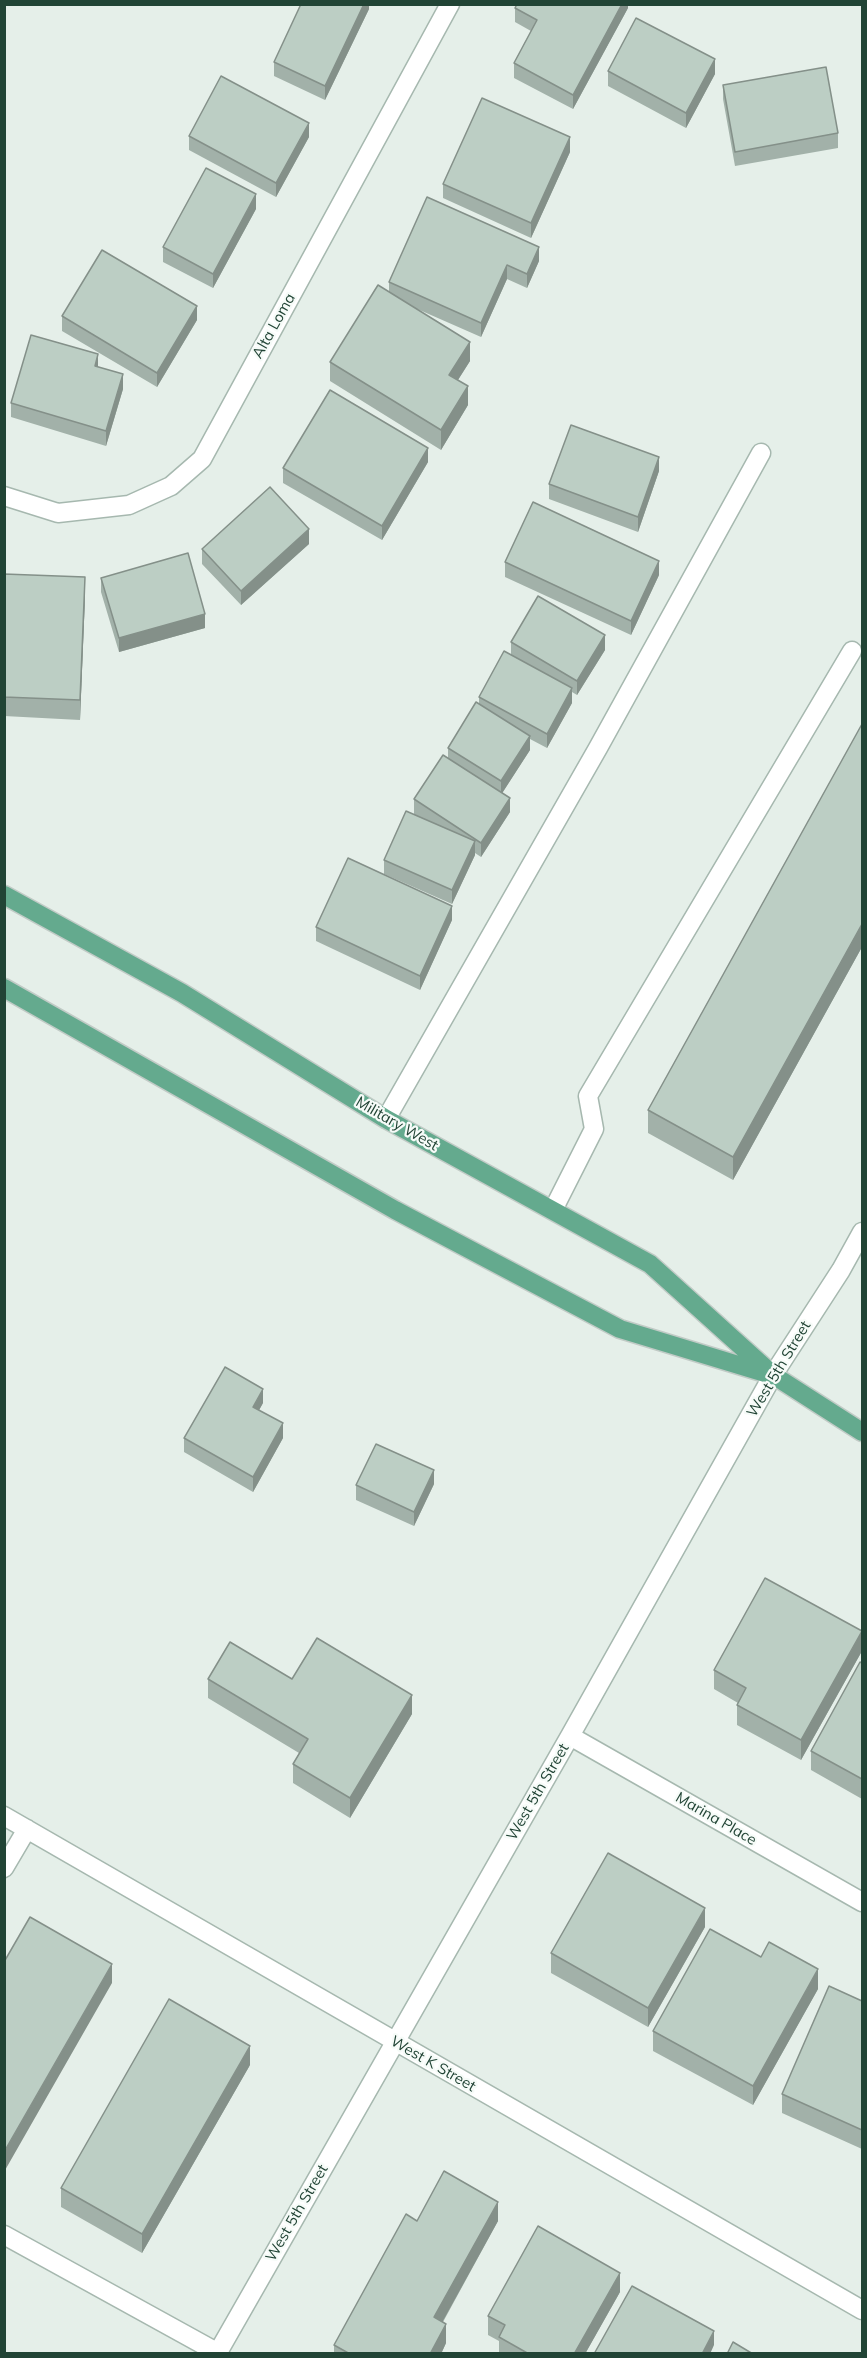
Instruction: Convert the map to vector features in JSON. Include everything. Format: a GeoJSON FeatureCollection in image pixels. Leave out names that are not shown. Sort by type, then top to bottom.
{"type":"FeatureCollection","features":[{"type":"Feature","properties":{"kind":"main road","name":"Military West"},"geometry":{"type":"LineString","coordinates":[[4,895],[182,993],[386,1119],[650,1264],[773,1375],[862,1432]]}},
{"type":"Feature","properties":{"kind":"main road","name":"Military West"},"geometry":{"type":"LineString","coordinates":[[4,988],[395,1210],[620,1329],[773,1375]]}},
{"type":"Feature","properties":{"kind":"street","name":"Alta Loma"},"geometry":{"type":"LineString","coordinates":[[4,496],[58,513],[129,505],[171,486],[202,459],[450,4]]}},
{"type":"Feature","properties":{"kind":"street"},"geometry":{"type":"LineString","coordinates":[[386,1119],[598,748],[761,453]]}},
{"type":"Feature","properties":{"kind":"street"},"geometry":{"type":"LineString","coordinates":[[553,1210],[594,1129],[588,1095],[852,651]]}},
{"type":"Feature","properties":{"kind":"street","name":"West 5th Street"},"geometry":{"type":"LineString","coordinates":[[218,2353],[773,1375],[841,1270],[862,1232]]}},
{"type":"Feature","properties":{"kind":"street","name":"Marina Place"},"geometry":{"type":"LineString","coordinates":[[570,1736],[862,1902]]}},
{"type":"Feature","properties":{"kind":"street","name":"West K Street"},"geometry":{"type":"LineString","coordinates":[[4,1816],[862,2310]]}},
{"type":"Feature","properties":{"kind":"street"},"geometry":{"type":"LineString","coordinates":[[4,1868],[27,1829]]}},
{"type":"Feature","properties":{"kind":"street"},"geometry":{"type":"LineString","coordinates":[[4,2235],[218,2353]]}},
{"type":"Feature","properties":{"kind":"building"},"geometry":{"type":"Polygon","coordinates":[[[301,4],[364,4],[325,86],[274,62],[301,4]]]}},
{"type":"Feature","properties":{"kind":"building"},"geometry":{"type":"Polygon","coordinates":[[[517,4],[622,4],[573,95],[514,63],[537,20],[515,8],[517,4]]]}},
{"type":"Feature","properties":{"kind":"building"},"geometry":{"type":"Polygon","coordinates":[[[636,18],[715,59],[686,113],[608,71],[636,18]]]}},
{"type":"Feature","properties":{"kind":"building"},"geometry":{"type":"Polygon","coordinates":[[[826,67],[838,133],[735,152],[723,85],[826,67]]]}},
{"type":"Feature","properties":{"kind":"building"},"geometry":{"type":"Polygon","coordinates":[[[221,76],[309,123],[276,183],[189,136],[221,76]]]}},
{"type":"Feature","properties":{"kind":"building"},"geometry":{"type":"Polygon","coordinates":[[[482,98],[570,137],[531,223],[443,184],[482,98]]]}},
{"type":"Feature","properties":{"kind":"building"},"geometry":{"type":"Polygon","coordinates":[[[206,168],[256,194],[213,274],[163,247],[206,168]]]}},
{"type":"Feature","properties":{"kind":"building"},"geometry":{"type":"Polygon","coordinates":[[[427,197],[539,247],[527,274],[507,265],[481,323],[389,282],[427,197]]]}},
{"type":"Feature","properties":{"kind":"building"},"geometry":{"type":"Polygon","coordinates":[[[102,250],[197,306],[157,373],[62,316],[102,250]]]}},
{"type":"Feature","properties":{"kind":"building"},"geometry":{"type":"Polygon","coordinates":[[[378,285],[470,342],[449,375],[468,386],[441,430],[330,362],[378,285]]]}},
{"type":"Feature","properties":{"kind":"building"},"geometry":{"type":"Polygon","coordinates":[[[31,335],[98,354],[95,366],[123,374],[106,431],[11,403],[31,335]]]}},
{"type":"Feature","properties":{"kind":"building"},"geometry":{"type":"Polygon","coordinates":[[[330,390],[428,448],[382,526],[283,468],[330,390]]]}},
{"type":"Feature","properties":{"kind":"building"},"geometry":{"type":"Polygon","coordinates":[[[571,425],[659,457],[638,517],[549,484],[571,425]]]}},
{"type":"Feature","properties":{"kind":"building"},"geometry":{"type":"Polygon","coordinates":[[[270,487],[309,529],[241,591],[202,549],[270,487]]]}},
{"type":"Feature","properties":{"kind":"building"},"geometry":{"type":"Polygon","coordinates":[[[533,502],[659,561],[631,621],[505,562],[533,502]]]}},
{"type":"Feature","properties":{"kind":"building"},"geometry":{"type":"Polygon","coordinates":[[[188,553],[205,614],[119,638],[101,578],[188,553]]]}},
{"type":"Feature","properties":{"kind":"building"},"geometry":{"type":"Polygon","coordinates":[[[4,574],[85,577],[80,700],[4,697],[4,574]]]}},
{"type":"Feature","properties":{"kind":"building"},"geometry":{"type":"Polygon","coordinates":[[[538,596],[605,635],[577,681],[511,642],[538,596]]]}},
{"type":"Feature","properties":{"kind":"building"},"geometry":{"type":"Polygon","coordinates":[[[504,651],[572,688],[547,734],[479,697],[504,651]]]}},
{"type":"Feature","properties":{"kind":"building"},"geometry":{"type":"Polygon","coordinates":[[[476,702],[530,736],[501,781],[448,748],[476,702]]]}},
{"type":"Feature","properties":{"kind":"building"},"geometry":{"type":"Polygon","coordinates":[[[862,724],[862,924],[733,1157],[648,1110],[862,724]]]}},
{"type":"Feature","properties":{"kind":"building"},"geometry":{"type":"Polygon","coordinates":[[[443,755],[510,798],[481,843],[414,799],[443,755]]]}},
{"type":"Feature","properties":{"kind":"building"},"geometry":{"type":"Polygon","coordinates":[[[406,811],[475,841],[452,890],[384,860],[406,811]]]}},
{"type":"Feature","properties":{"kind":"building"},"geometry":{"type":"Polygon","coordinates":[[[348,858],[452,906],[420,976],[316,927],[348,858]]]}},
{"type":"Feature","properties":{"kind":"building"},"geometry":{"type":"Polygon","coordinates":[[[225,1367],[263,1389],[253,1407],[283,1423],[253,1477],[184,1438],[225,1367]]]}},
{"type":"Feature","properties":{"kind":"building"},"geometry":{"type":"Polygon","coordinates":[[[376,1444],[434,1470],[414,1512],[356,1485],[376,1444]]]}},
{"type":"Feature","properties":{"kind":"building"},"geometry":{"type":"Polygon","coordinates":[[[765,1578],[862,1631],[801,1740],[737,1705],[746,1688],[714,1670],[765,1578]]]}},
{"type":"Feature","properties":{"kind":"building"},"geometry":{"type":"Polygon","coordinates":[[[317,1638],[412,1695],[350,1798],[293,1764],[308,1739],[208,1679],[230,1642],[292,1679],[317,1638]]]}},
{"type":"Feature","properties":{"kind":"building"},"geometry":{"type":"Polygon","coordinates":[[[860,1662],[862,1663],[862,1779],[811,1751],[860,1662]]]}},
{"type":"Feature","properties":{"kind":"building"},"geometry":{"type":"Polygon","coordinates":[[[608,1853],[705,1908],[648,2008],[551,1953],[608,1853]]]}},
{"type":"Feature","properties":{"kind":"building"},"geometry":{"type":"Polygon","coordinates":[[[30,1917],[112,1964],[4,2152],[4,1962],[30,1917]]]}},
{"type":"Feature","properties":{"kind":"building"},"geometry":{"type":"Polygon","coordinates":[[[710,1929],[761,1957],[769,1942],[818,1969],[753,2086],[653,2031],[710,1929]]]}},
{"type":"Feature","properties":{"kind":"building"},"geometry":{"type":"Polygon","coordinates":[[[829,1986],[862,2001],[862,2130],[782,2094],[829,1986]]]}},
{"type":"Feature","properties":{"kind":"building"},"geometry":{"type":"Polygon","coordinates":[[[169,1999],[250,2046],[142,2234],[61,2188],[169,1999]]]}},
{"type":"Feature","properties":{"kind":"building"},"geometry":{"type":"Polygon","coordinates":[[[444,2171],[498,2202],[434,2317],[446,2324],[430,2354],[350,2354],[334,2345],[406,2214],[417,2221],[444,2171]]]}},
{"type":"Feature","properties":{"kind":"building"},"geometry":{"type":"Polygon","coordinates":[[[538,2226],[620,2273],[574,2354],[529,2354],[499,2337],[505,2325],[488,2316],[538,2226]]]}},
{"type":"Feature","properties":{"kind":"building"},"geometry":{"type":"Polygon","coordinates":[[[632,2286],[714,2331],[702,2354],[594,2354],[632,2286]]]}},
{"type":"Feature","properties":{"kind":"building"},"geometry":{"type":"Polygon","coordinates":[[[733,2342],[753,2354],[727,2354],[733,2342]]]}}]}
